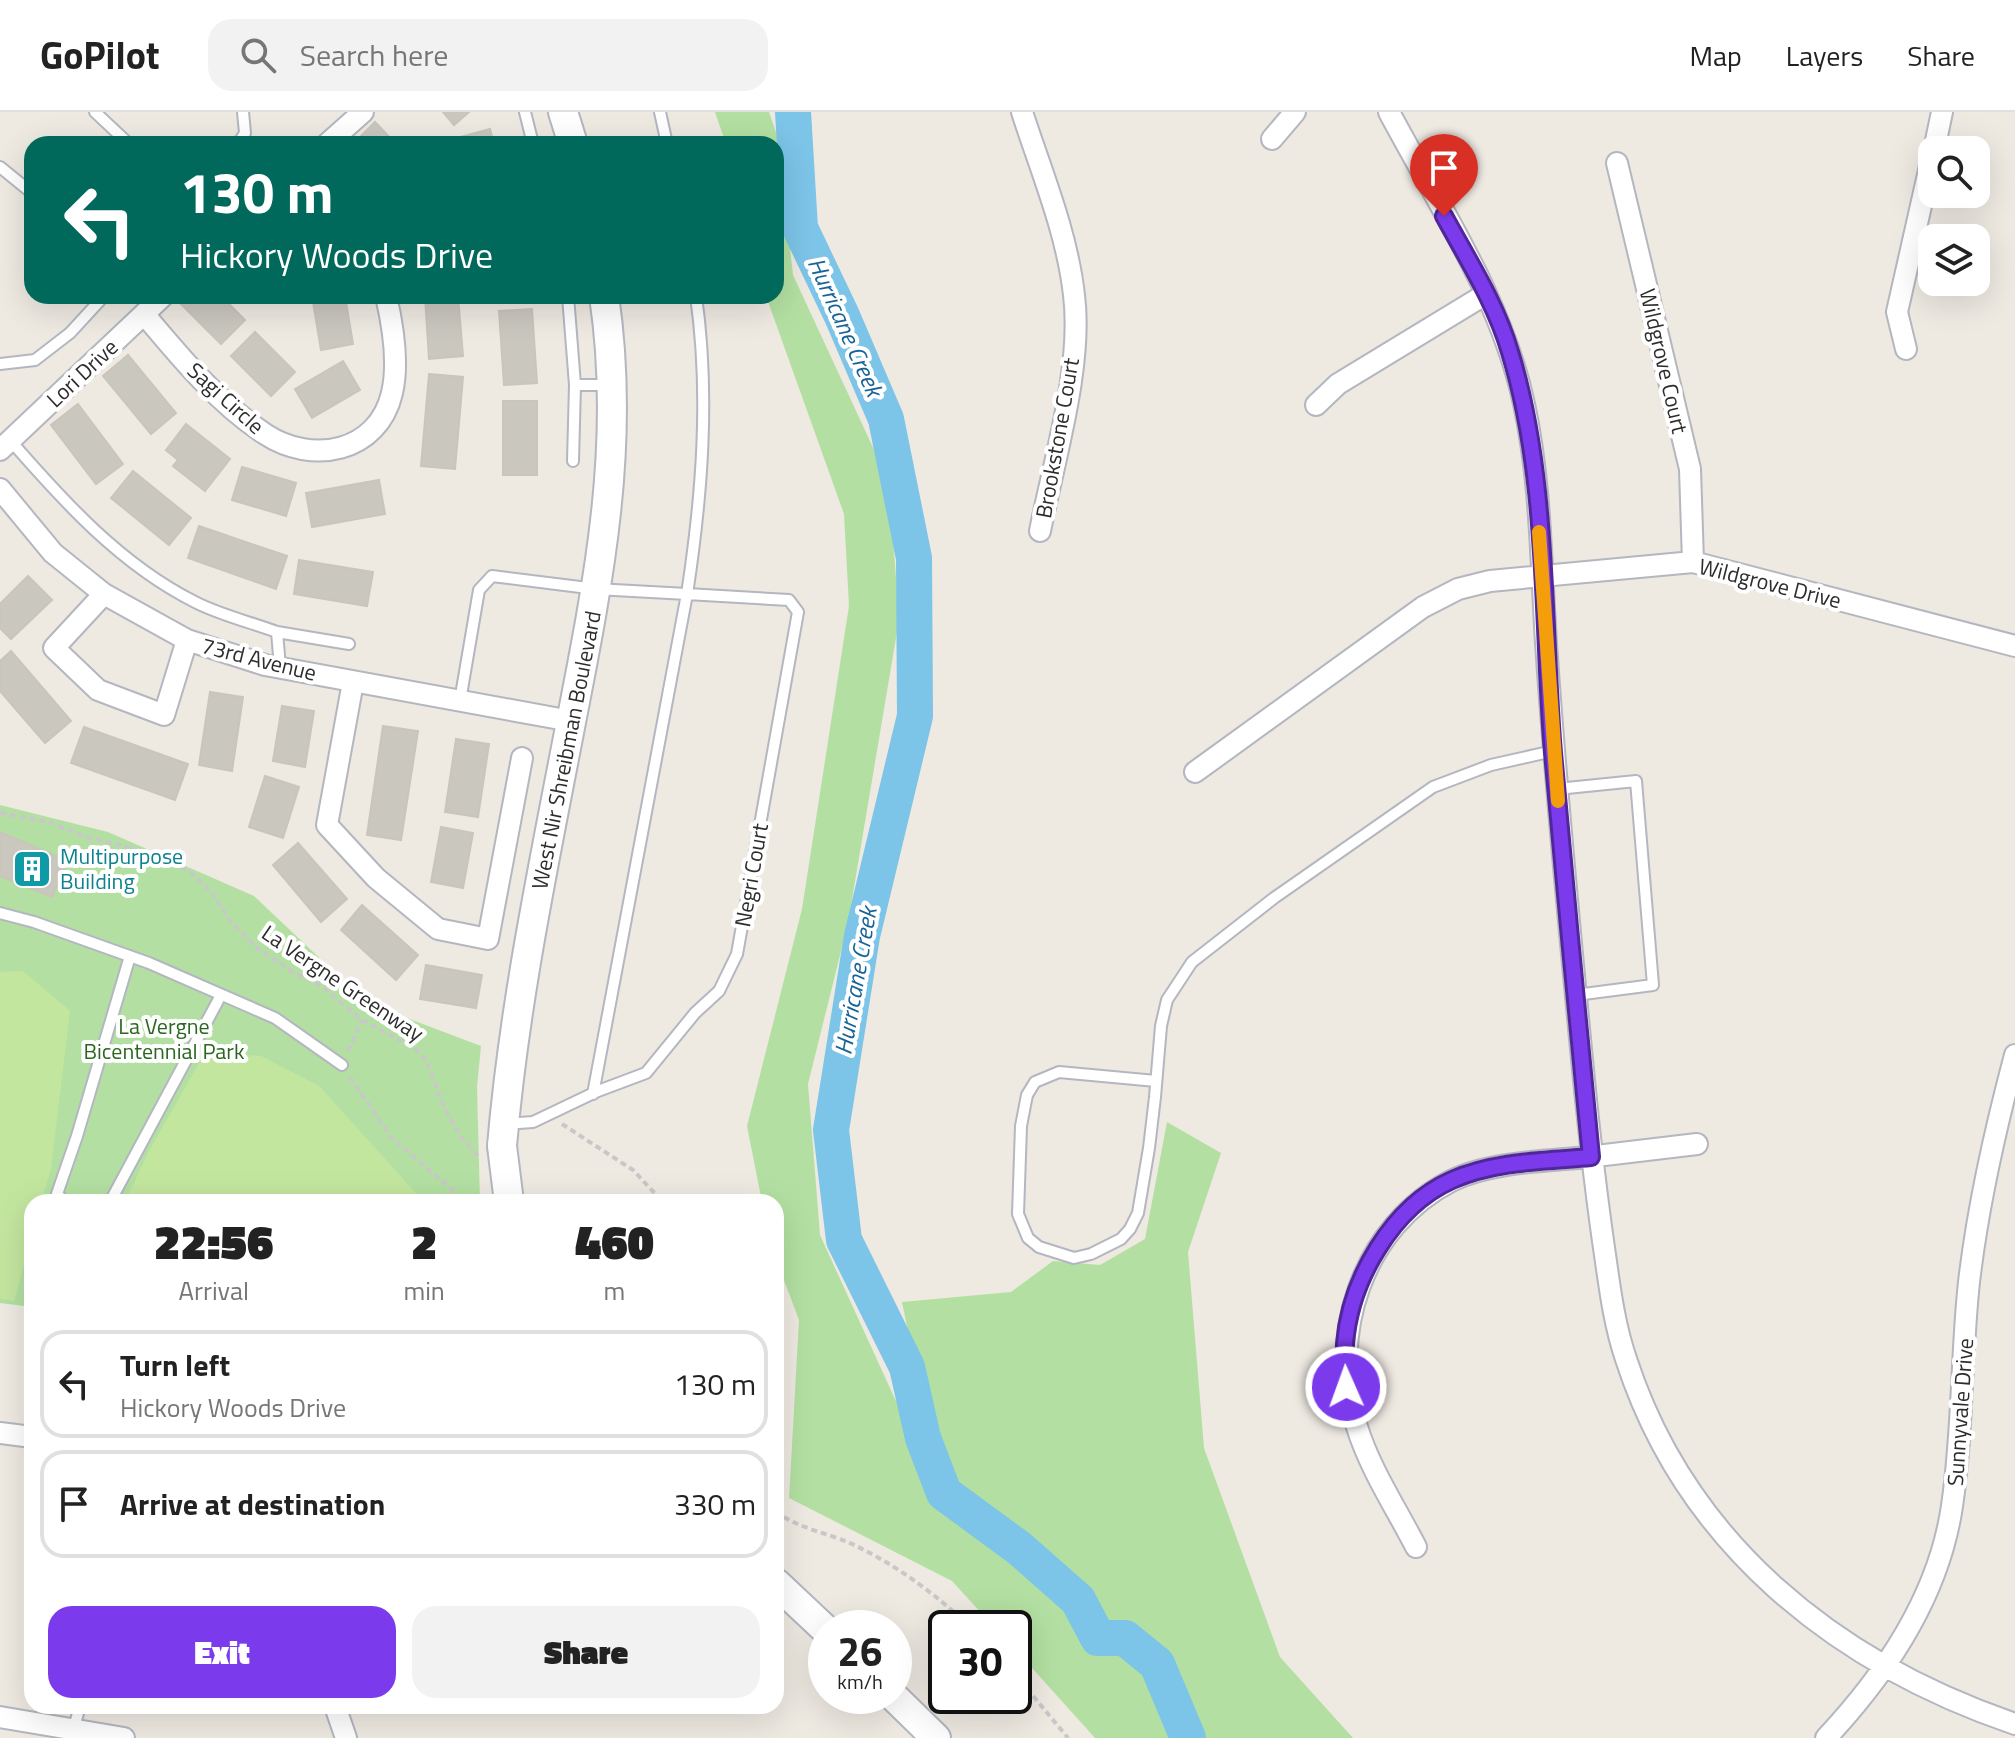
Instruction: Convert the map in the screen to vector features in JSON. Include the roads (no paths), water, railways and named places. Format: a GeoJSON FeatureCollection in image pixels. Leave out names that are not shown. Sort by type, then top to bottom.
{"type":"FeatureCollection","features":[{"type":"Feature","properties":{"kind":"main road"},"geometry":{"type":"LineString","coordinates":[[563,112],[570,136]]}},
{"type":"Feature","properties":{"kind":"main road","name":"West Nir Shreibman Boulevard"},"geometry":{"type":"LineString","coordinates":[[507,1194],[496,1144],[610,499],[612,385],[605,304]]}},
{"type":"Feature","properties":{"kind":"main road"},"geometry":{"type":"LineString","coordinates":[[784,1591],[808,1613]]}},
{"type":"Feature","properties":{"kind":"main road"},"geometry":{"type":"LineString","coordinates":[[911,1714],[936,1738]]}},
{"type":"Feature","properties":{"kind":"street"},"geometry":{"type":"LineString","coordinates":[[336,136],[363,112]]}},
{"type":"Feature","properties":{"kind":"street","name":"Brookstone Court"},"geometry":{"type":"LineString","coordinates":[[1022,112],[1062,237],[1075,296],[1073,362],[1040,531]]}},
{"type":"Feature","properties":{"kind":"street"},"geometry":{"type":"LineString","coordinates":[[1272,139],[1295,112]]}},
{"type":"Feature","properties":{"kind":"street"},"geometry":{"type":"LineString","coordinates":[[1389,112],[1486,294],[1510,349],[1525,406],[1533,463],[1553,751],[1591,1157],[1610,1294],[1625,1357],[1648,1418],[1705,1515],[1742,1558],[1785,1597],[1883,1667],[1937,1695],[2015,1724]]}},
{"type":"Feature","properties":{"kind":"street"},"geometry":{"type":"LineString","coordinates":[[1937,136],[1942,112]]}},
{"type":"Feature","properties":{"kind":"street","name":"Wildgrove Court"},"geometry":{"type":"LineString","coordinates":[[1617,163],[1690,469],[1693,562]]}},
{"type":"Feature","properties":{"kind":"street"},"geometry":{"type":"LineString","coordinates":[[1906,349],[1897,312],[1920,208]]}},
{"type":"Feature","properties":{"kind":"street"},"geometry":{"type":"LineString","coordinates":[[1316,405],[1338,384],[1486,294]]}},
{"type":"Feature","properties":{"kind":"street","name":"Lori Drive"},"geometry":{"type":"LineString","coordinates":[[5,445],[155,304]]}},
{"type":"Feature","properties":{"kind":"street","name":"Sagi Circle"},"geometry":{"type":"LineString","coordinates":[[144,314],[206,384],[236,413],[266,435],[285,445],[311,451],[331,451],[363,439],[386,411],[392,391],[394,360],[387,304]]}},
{"type":"Feature","properties":{"kind":"street","name":"73rd Avenue"},"geometry":{"type":"LineString","coordinates":[[0,489],[53,553],[104,594],[187,640],[280,667],[571,721]]}},
{"type":"Feature","properties":{"kind":"street","name":"Wildgrove Drive"},"geometry":{"type":"LineString","coordinates":[[1195,772],[1423,607],[1458,589],[1490,581],[1693,562],[2015,646]]}},
{"type":"Feature","properties":{"kind":"street"},"geometry":{"type":"LineString","coordinates":[[104,594],[54,648],[98,690],[164,715],[187,640]]}},
{"type":"Feature","properties":{"kind":"street"},"geometry":{"type":"LineString","coordinates":[[353,682],[327,825],[376,878],[438,929],[488,939],[522,758]]}},
{"type":"Feature","properties":{"kind":"street","name":"Sunnyvale Drive"},"geometry":{"type":"LineString","coordinates":[[1826,1738],[1850,1712],[1883,1667],[1921,1607],[1938,1564],[1952,1509],[1969,1284],[1979,1215],[1997,1120],[2015,1055]]}},
{"type":"Feature","properties":{"kind":"street"},"geometry":{"type":"LineString","coordinates":[[1416,1547],[1363,1442],[1346,1387],[1345,1345],[1362,1278],[1377,1250],[1399,1222],[1452,1180],[1511,1164],[1697,1144]]}},
{"type":"Feature","properties":{"kind":"street"},"geometry":{"type":"LineString","coordinates":[[0,1433],[24,1436]]}},
{"type":"Feature","properties":{"kind":"street"},"geometry":{"type":"LineString","coordinates":[[338,1714],[346,1738]]}},
{"type":"Feature","properties":{"kind":"street"},"geometry":{"type":"LineString","coordinates":[[0,1717],[124,1738]]}},
{"type":"Feature","properties":{"kind":"lane"},"geometry":{"type":"LineString","coordinates":[[95,112],[120,136]]}},
{"type":"Feature","properties":{"kind":"lane"},"geometry":{"type":"LineString","coordinates":[[243,112],[243,136]]}},
{"type":"Feature","properties":{"kind":"lane"},"geometry":{"type":"LineString","coordinates":[[525,112],[531,136]]}},
{"type":"Feature","properties":{"kind":"lane"},"geometry":{"type":"LineString","coordinates":[[660,112],[665,136]]}},
{"type":"Feature","properties":{"kind":"lane"},"geometry":{"type":"LineString","coordinates":[[0,167],[24,186]]}},
{"type":"Feature","properties":{"kind":"lane"},"geometry":{"type":"LineString","coordinates":[[0,364],[35,360],[70,333],[97,304]]}},
{"type":"Feature","properties":{"kind":"lane"},"geometry":{"type":"LineString","coordinates":[[569,304],[575,385],[573,461]]}},
{"type":"Feature","properties":{"kind":"lane"},"geometry":{"type":"LineString","coordinates":[[593,1094],[687,594],[701,490],[703,366],[697,304]]}},
{"type":"Feature","properties":{"kind":"lane"},"geometry":{"type":"LineString","coordinates":[[575,385],[612,385]]}},
{"type":"Feature","properties":{"kind":"lane"},"geometry":{"type":"LineString","coordinates":[[5,445],[136,566],[196,603],[277,632],[349,644]]}},
{"type":"Feature","properties":{"kind":"lane","name":"Negri Court"},"geometry":{"type":"LineString","coordinates":[[460,701],[479,590],[484,581],[502,575],[596,589],[789,600],[798,612],[737,954],[719,991],[695,1013],[646,1073],[533,1122],[496,1144]]}},
{"type":"Feature","properties":{"kind":"lane"},"geometry":{"type":"LineString","coordinates":[[277,632],[280,667]]}},
{"type":"Feature","properties":{"kind":"lane"},"geometry":{"type":"LineString","coordinates":[[1156,1081],[1059,1072],[1035,1082],[1027,1095],[1021,1126],[1018,1214],[1028,1238],[1039,1247],[1074,1258],[1091,1254],[1121,1239],[1130,1229],[1138,1213],[1156,1081],[1167,1000],[1184,971],[1210,945],[1433,787],[1491,765],[1553,751]]}},
{"type":"Feature","properties":{"kind":"lane"},"geometry":{"type":"LineString","coordinates":[[1557,789],[1636,781],[1653,985],[1576,995]]}},
{"type":"Feature","properties":{"kind":"lane"},"geometry":{"type":"LineString","coordinates":[[0,913],[130,956],[275,1018],[342,1065]]}},
{"type":"Feature","properties":{"kind":"lane"},"geometry":{"type":"LineString","coordinates":[[57,1194],[130,956]]}},
{"type":"Feature","properties":{"kind":"lane"},"geometry":{"type":"LineString","coordinates":[[114,1194],[221,995]]}},
{"type":"Feature","properties":{"kind":"lane"},"geometry":{"type":"LineString","coordinates":[[73,1731],[78,1714]]}},
{"type":"Feature","properties":{"kind":"waterway","name":"Hurricane Creek"},"geometry":{"type":"LineString","coordinates":[[793,112],[800,228],[886,419],[914,558],[915,716],[862,936],[831,1130],[844,1240],[907,1367],[923,1438],[944,1493],[1019,1548],[1078,1600],[1098,1638],[1125,1638],[1157,1664],[1188,1738]]}},
{"type":"Feature","properties":{"kind":"place","name":"Multipurpose Building"},"geometry":{"type":"Point","coordinates":[32,869]}},
{"type":"Feature","properties":{"kind":"park label","name":"La Vergne Bicentennial Park"},"geometry":{"type":"Point","coordinates":[164,1038]}}]}
